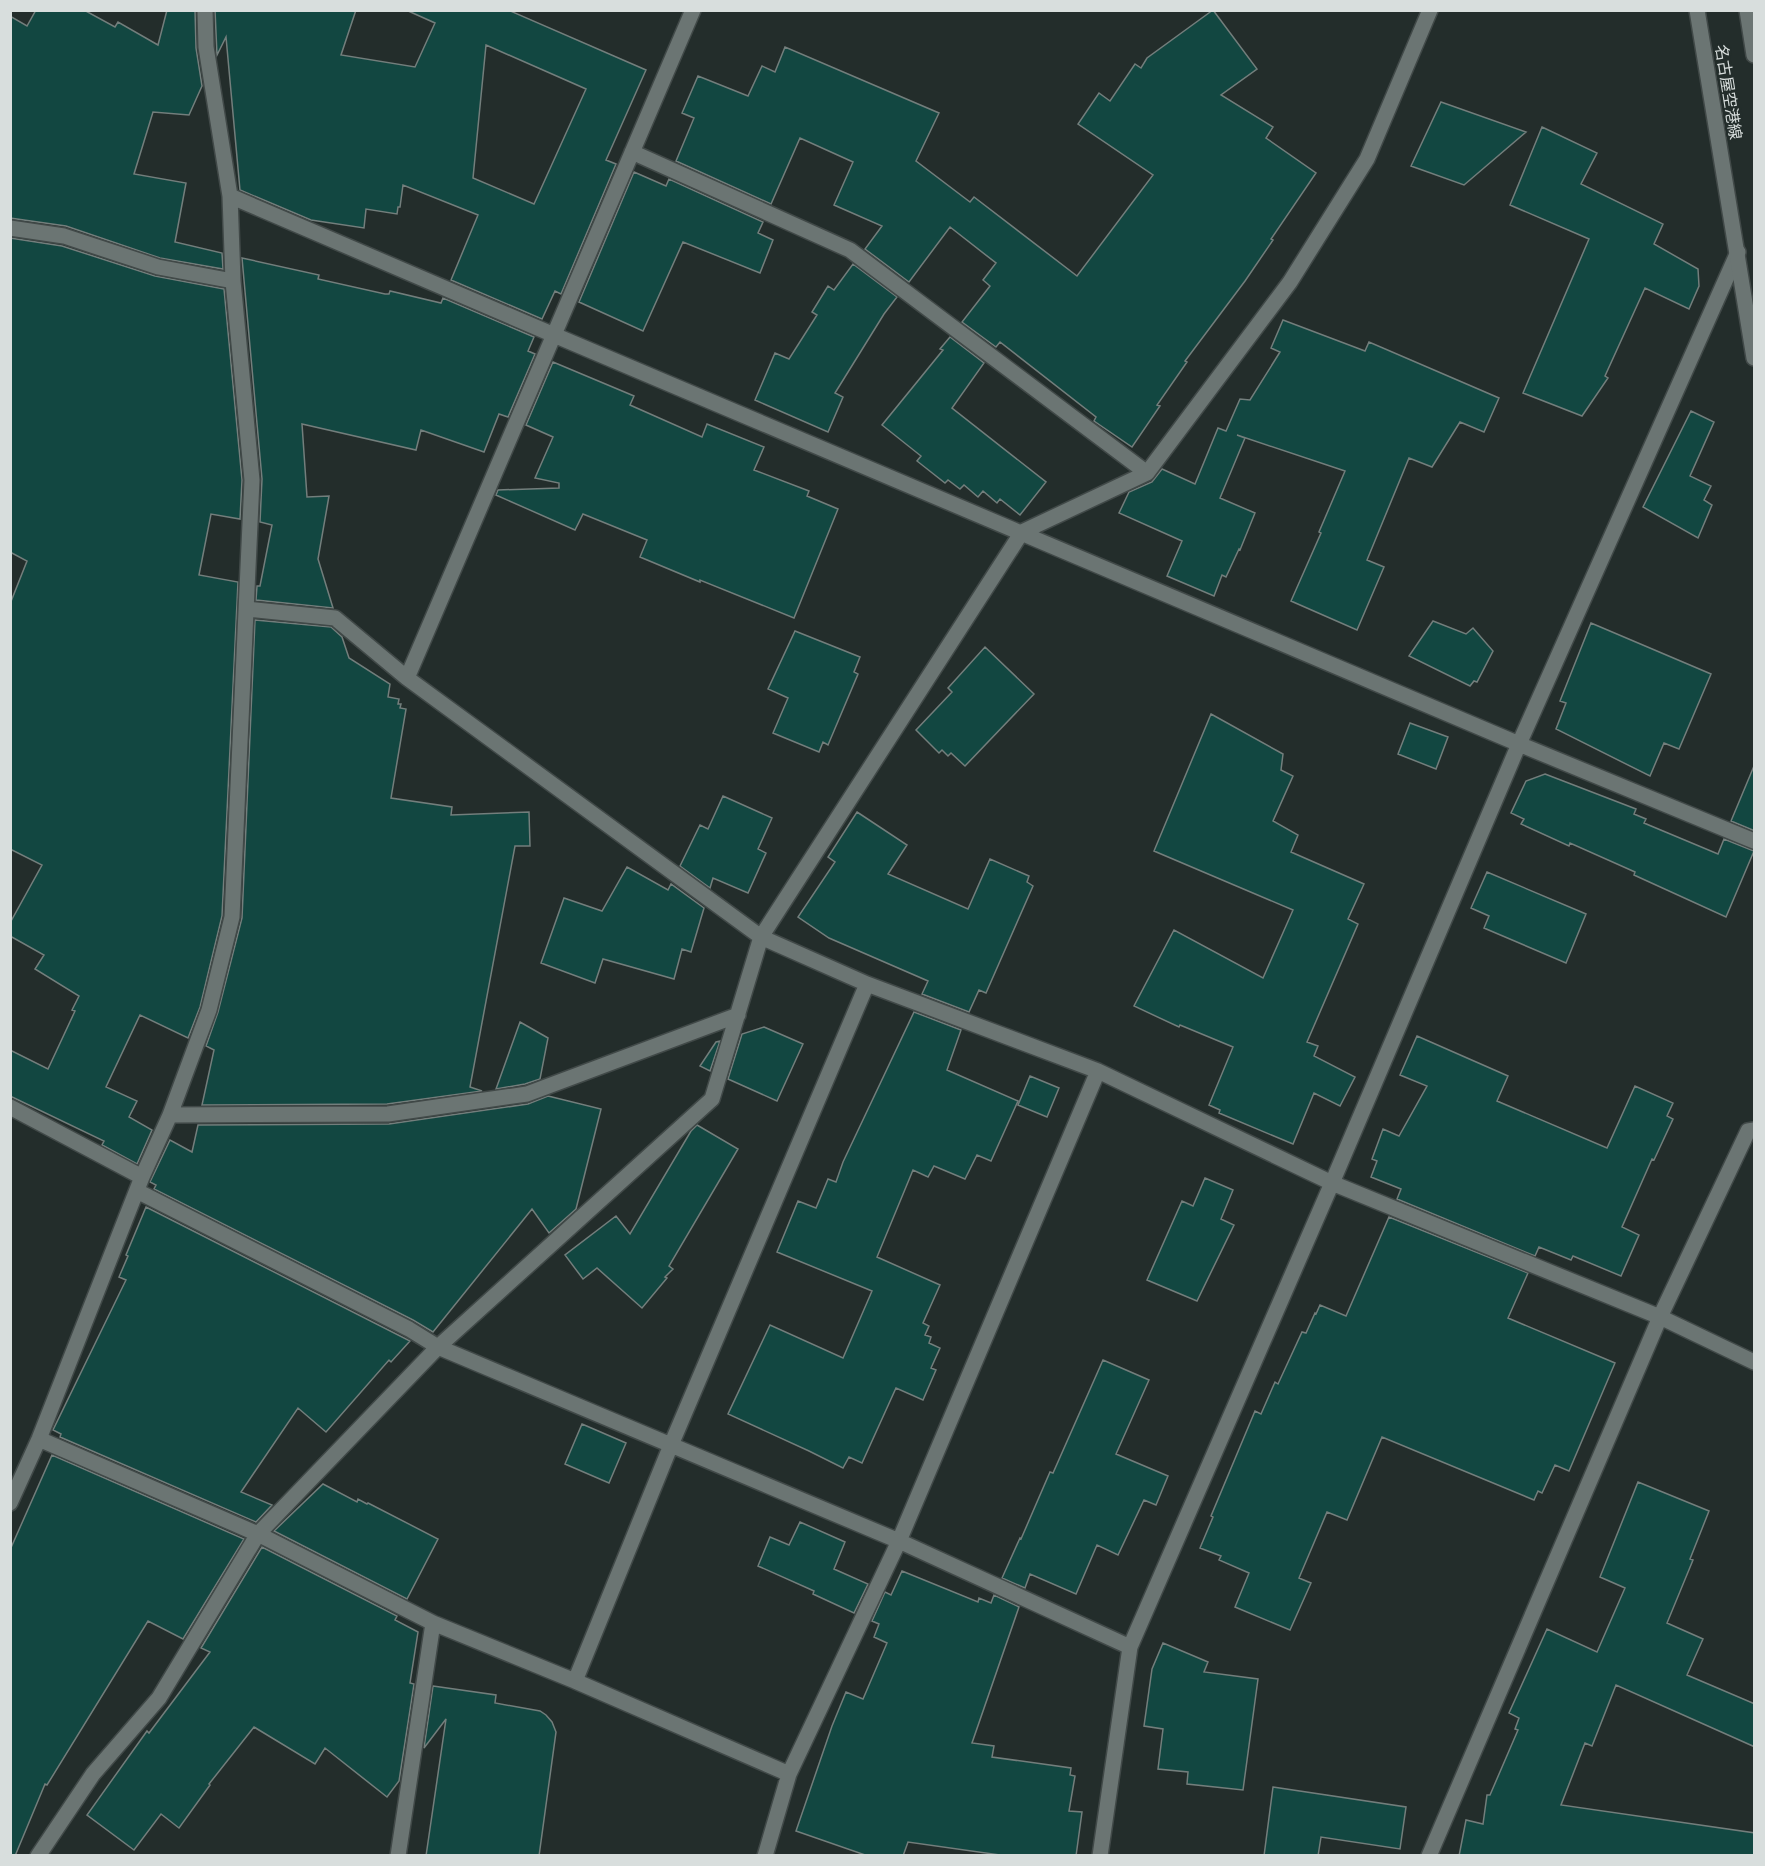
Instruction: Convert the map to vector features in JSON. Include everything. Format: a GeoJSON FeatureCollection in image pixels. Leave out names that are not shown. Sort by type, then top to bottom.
{"type":"FeatureCollection","features":[{"type":"Feature","properties":{"kind":"street"},"geometry":{"type":"LineString","coordinates":[[10,1503],[39,1439],[140,1184],[170,1115],[209,1010],[232,917],[252,480],[232,280],[230,196],[206,47],[205,10]]}},
{"type":"Feature","properties":{"kind":"street"},"geometry":{"type":"LineString","coordinates":[[407,678],[693,10]]}},
{"type":"Feature","properties":{"kind":"street"},"geometry":{"type":"LineString","coordinates":[[38,1856],[93,1774],[159,1698],[258,1534],[438,1347],[711,1099],[760,936],[1022,532],[1147,473],[1290,282],[1367,159],[1430,10]]}},
{"type":"Feature","properties":{"kind":"street","name":"名古屋空港線"},"geometry":{"type":"LineString","coordinates":[[1697,10],[1755,358]]}},
{"type":"Feature","properties":{"kind":"street","name":"名古屋空港線"},"geometry":{"type":"LineString","coordinates":[[1747,10],[1755,55]]}},
{"type":"Feature","properties":{"kind":"street"},"geometry":{"type":"LineString","coordinates":[[632,152],[850,250],[1147,473]]}},
{"type":"Feature","properties":{"kind":"street"},"geometry":{"type":"LineString","coordinates":[[230,196],[1519,744],[1755,841]]}},
{"type":"Feature","properties":{"kind":"street"},"geometry":{"type":"LineString","coordinates":[[10,228],[63,236],[158,267],[232,280]]}},
{"type":"Feature","properties":{"kind":"street"},"geometry":{"type":"LineString","coordinates":[[1100,1856],[1130,1647],[1332,1183],[1519,744],[1738,252]]}},
{"type":"Feature","properties":{"kind":"street"},"geometry":{"type":"LineString","coordinates":[[247,609],[335,618],[407,678],[760,936],[867,984],[1098,1071],[1332,1183],[1660,1317],[1755,1362]]}},
{"type":"Feature","properties":{"kind":"street"},"geometry":{"type":"LineString","coordinates":[[575,1681],[671,1445],[867,984]]}},
{"type":"Feature","properties":{"kind":"street"},"geometry":{"type":"LineString","coordinates":[[170,1115],[388,1114],[527,1094],[738,1015]]}},
{"type":"Feature","properties":{"kind":"street"},"geometry":{"type":"LineString","coordinates":[[765,1856],[789,1774],[899,1541],[1098,1071]]}},
{"type":"Feature","properties":{"kind":"street"},"geometry":{"type":"LineString","coordinates":[[10,1107],[140,1184],[409,1329],[438,1347],[899,1541],[1130,1647]]}},
{"type":"Feature","properties":{"kind":"street"},"geometry":{"type":"LineString","coordinates":[[1429,1856],[1660,1317],[1748,1131],[1755,1130]]}},
{"type":"Feature","properties":{"kind":"street"},"geometry":{"type":"LineString","coordinates":[[39,1439],[258,1534],[433,1623],[575,1681],[789,1774]]}},
{"type":"Feature","properties":{"kind":"street"},"geometry":{"type":"LineString","coordinates":[[398,1856],[433,1623]]}},
{"type":"Feature","properties":{"kind":"building"},"geometry":{"type":"Polygon","coordinates":[[[36,10],[84,10],[115,27],[118,22],[158,45],[167,10],[195,10],[196,48],[202,86],[189,115],[153,112],[134,174],[186,183],[175,242],[222,253],[223,269],[160,258],[66,226],[10,218],[10,16],[27,26],[36,10]]]}},
{"type":"Feature","properties":{"kind":"building"},"geometry":{"type":"Polygon","coordinates":[[[215,10],[356,10],[341,55],[415,67],[435,23],[406,10],[508,10],[646,70],[606,160],[616,164],[561,294],[555,291],[542,319],[451,280],[478,215],[403,185],[397,214],[366,209],[364,228],[311,220],[240,190],[226,37],[217,55],[215,10]],[[486,45],[473,178],[534,204],[586,89],[486,45]]]}},
{"type":"Feature","properties":{"kind":"building"},"geometry":{"type":"Polygon","coordinates":[[[1213,10],[1257,69],[1221,95],[1273,127],[1266,138],[1316,173],[1245,281],[1185,361],[1187,362],[1157,405],[1160,406],[1132,447],[1094,421],[1096,417],[1000,342],[996,347],[962,322],[990,286],[983,280],[996,263],[950,227],[909,282],[865,249],[882,226],[834,205],[853,162],[800,138],[771,204],[676,161],[694,118],[682,113],[698,76],[748,96],[762,66],[775,72],[785,47],[939,113],[916,161],[970,202],[974,197],[1077,276],[1153,175],[1078,124],[1099,93],[1110,101],[1135,64],[1141,68],[1147,58],[1213,10]]]}},
{"type":"Feature","properties":{"kind":"building"},"geometry":{"type":"Polygon","coordinates":[[[1441,102],[1526,132],[1464,185],[1411,166],[1441,102]]]}},
{"type":"Feature","properties":{"kind":"building"},"geometry":{"type":"Polygon","coordinates":[[[1542,127],[1597,153],[1581,184],[1663,224],[1654,244],[1698,269],[1699,286],[1689,309],[1645,288],[1605,376],[1608,378],[1582,416],[1523,393],[1589,239],[1510,205],[1542,127]]]}},
{"type":"Feature","properties":{"kind":"building"},"geometry":{"type":"Polygon","coordinates":[[[634,172],[666,186],[669,179],[763,222],[758,233],[773,240],[760,273],[683,242],[643,331],[579,302],[634,172]]]}},
{"type":"Feature","properties":{"kind":"building"},"geometry":{"type":"Polygon","coordinates":[[[10,238],[62,246],[155,276],[224,289],[242,480],[240,519],[211,514],[199,575],[238,582],[222,916],[200,1007],[188,1038],[140,1015],[106,1087],[137,1101],[129,1117],[152,1130],[137,1164],[102,1145],[104,1141],[10,1096],[10,1050],[48,1069],[75,1011],[72,1010],[79,996],[35,969],[44,955],[10,936],[10,923],[42,865],[10,849],[10,604],[27,561],[10,552],[10,238]]]}},
{"type":"Feature","properties":{"kind":"building"},"geometry":{"type":"Polygon","coordinates":[[[242,258],[319,275],[318,279],[385,294],[389,294],[390,291],[441,303],[443,298],[534,337],[528,351],[535,354],[508,417],[499,414],[484,452],[421,430],[416,450],[302,424],[307,497],[329,496],[318,559],[333,608],[256,600],[257,586],[260,586],[272,525],[260,522],[262,479],[242,258]]]}},
{"type":"Feature","properties":{"kind":"building"},"geometry":{"type":"Polygon","coordinates":[[[853,264],[897,297],[835,393],[843,397],[828,432],[755,400],[775,353],[789,359],[817,315],[812,312],[828,286],[834,290],[853,264]]]}},
{"type":"Feature","properties":{"kind":"building"},"geometry":{"type":"Polygon","coordinates":[[[1283,320],[1365,351],[1369,342],[1499,398],[1484,432],[1460,422],[1432,467],[1409,458],[1367,560],[1384,567],[1357,630],[1291,601],[1345,471],[1237,435],[1245,438],[1220,498],[1255,513],[1240,550],[1226,577],[1222,575],[1214,596],[1167,576],[1182,541],[1119,513],[1129,492],[1152,482],[1162,469],[1195,484],[1218,428],[1226,431],[1240,399],[1250,400],[1280,352],[1271,348],[1283,320]]]}},
{"type":"Feature","properties":{"kind":"building"},"geometry":{"type":"Polygon","coordinates":[[[950,337],[984,363],[952,408],[1046,482],[1020,515],[1000,499],[997,503],[983,491],[978,497],[964,485],[960,489],[948,480],[945,483],[917,461],[921,456],[882,425],[943,350],[940,349],[950,337]]]}},
{"type":"Feature","properties":{"kind":"building"},"geometry":{"type":"Polygon","coordinates":[[[553,362],[634,396],[630,405],[702,437],[707,424],[764,447],[754,470],[809,491],[807,496],[838,509],[794,618],[640,557],[647,540],[583,514],[575,530],[496,495],[498,490],[559,488],[559,483],[535,478],[553,437],[526,425],[553,362]]]}},
{"type":"Feature","properties":{"kind":"building"},"geometry":{"type":"Polygon","coordinates":[[[1691,411],[1714,422],[1690,476],[1711,486],[1704,500],[1712,505],[1698,538],[1643,507],[1691,411]]]}},
{"type":"Feature","properties":{"kind":"building"},"geometry":{"type":"Polygon","coordinates":[[[255,620],[331,627],[342,637],[349,658],[390,684],[388,697],[399,699],[400,708],[406,709],[391,798],[452,807],[451,815],[529,812],[530,846],[515,846],[470,1087],[482,1091],[387,1104],[202,1105],[214,1050],[206,1046],[218,1012],[242,918],[255,620]]]}},
{"type":"Feature","properties":{"kind":"building"},"geometry":{"type":"Polygon","coordinates":[[[1433,621],[1466,634],[1473,628],[1493,651],[1477,682],[1474,681],[1470,686],[1409,656],[1433,621]]]}},
{"type":"Feature","properties":{"kind":"building"},"geometry":{"type":"Polygon","coordinates":[[[1591,623],[1711,674],[1679,749],[1664,743],[1650,776],[1556,729],[1566,703],[1560,701],[1591,623]]]}},
{"type":"Feature","properties":{"kind":"building"},"geometry":{"type":"Polygon","coordinates":[[[795,631],[860,657],[854,672],[858,674],[828,745],[823,742],[819,752],[773,733],[788,698],[768,689],[795,631]]]}},
{"type":"Feature","properties":{"kind":"building"},"geometry":{"type":"Polygon","coordinates":[[[985,647],[1034,694],[965,766],[951,753],[948,756],[942,750],[939,753],[916,730],[952,692],[948,688],[985,647]]]}},
{"type":"Feature","properties":{"kind":"building"},"geometry":{"type":"Polygon","coordinates":[[[1211,714],[1283,754],[1281,770],[1293,776],[1273,821],[1298,835],[1291,852],[1364,884],[1348,919],[1358,924],[1307,1042],[1318,1046],[1314,1056],[1355,1077],[1340,1106],[1314,1093],[1293,1144],[1219,1113],[1220,1110],[1209,1105],[1233,1047],[1180,1025],[1179,1027],[1134,1006],[1174,930],[1263,978],[1293,910],[1154,851],[1211,714]]]}},
{"type":"Feature","properties":{"kind":"building"},"geometry":{"type":"Polygon","coordinates":[[[1410,723],[1448,737],[1436,769],[1398,754],[1410,723]]]}},
{"type":"Feature","properties":{"kind":"building"},"geometry":{"type":"Polygon","coordinates":[[[1755,766],[1755,831],[1731,821],[1755,766]]]}},
{"type":"Feature","properties":{"kind":"building"},"geometry":{"type":"Polygon","coordinates":[[[1545,774],[1636,809],[1634,814],[1646,819],[1644,823],[1718,854],[1724,839],[1754,851],[1726,917],[1634,875],[1635,872],[1521,824],[1524,819],[1511,813],[1526,781],[1545,774]]]}},
{"type":"Feature","properties":{"kind":"building"},"geometry":{"type":"Polygon","coordinates":[[[723,796],[772,818],[758,849],[766,853],[748,893],[713,878],[710,888],[680,866],[700,825],[708,829],[723,796]]]}},
{"type":"Feature","properties":{"kind":"building"},"geometry":{"type":"Polygon","coordinates":[[[857,812],[907,845],[888,874],[968,909],[990,859],[1029,876],[1027,882],[1033,886],[986,993],[979,990],[969,1012],[922,994],[928,981],[829,938],[798,917],[835,862],[828,857],[857,812]]]}},
{"type":"Feature","properties":{"kind":"building"},"geometry":{"type":"Polygon","coordinates":[[[627,867],[668,890],[671,884],[704,908],[691,952],[682,949],[674,979],[603,959],[595,983],[541,963],[564,898],[602,911],[627,867]]]}},
{"type":"Feature","properties":{"kind":"building"},"geometry":{"type":"Polygon","coordinates":[[[1487,872],[1586,914],[1566,963],[1484,928],[1489,916],[1471,908],[1487,872]]]}},
{"type":"Feature","properties":{"kind":"building"},"geometry":{"type":"Polygon","coordinates":[[[914,1012],[961,1030],[947,1070],[1018,1101],[991,1161],[977,1155],[965,1179],[934,1166],[928,1177],[913,1170],[877,1257],[940,1285],[923,1323],[929,1326],[925,1335],[931,1337],[929,1343],[940,1348],[931,1368],[936,1370],[923,1400],[896,1388],[862,1463],[849,1457],[843,1468],[728,1414],[770,1325],[843,1358],[872,1291],[777,1252],[798,1201],[816,1208],[828,1179],[836,1182],[843,1162],[914,1012]]]}},
{"type":"Feature","properties":{"kind":"building"},"geometry":{"type":"Polygon","coordinates":[[[520,1022],[548,1038],[540,1079],[496,1089],[520,1022]]]}},
{"type":"Feature","properties":{"kind":"building"},"geometry":{"type":"Polygon","coordinates":[[[764,1027],[803,1044],[777,1101],[728,1079],[742,1034],[764,1027]]]}},
{"type":"Feature","properties":{"kind":"building"},"geometry":{"type":"Polygon","coordinates":[[[1417,1036],[1508,1076],[1497,1101],[1607,1148],[1635,1086],[1673,1103],[1667,1116],[1673,1119],[1654,1160],[1652,1159],[1622,1227],[1639,1235],[1621,1276],[1573,1256],[1571,1260],[1539,1247],[1535,1256],[1397,1199],[1401,1189],[1371,1177],[1377,1161],[1372,1159],[1383,1129],[1399,1136],[1427,1086],[1400,1075],[1417,1036]]]}},
{"type":"Feature","properties":{"kind":"building"},"geometry":{"type":"Polygon","coordinates":[[[720,1041],[710,1071],[700,1066],[716,1042],[720,1041]]]}},
{"type":"Feature","properties":{"kind":"building"},"geometry":{"type":"Polygon","coordinates":[[[1030,1076],[1059,1088],[1047,1117],[1018,1105],[1030,1076]]]}},
{"type":"Feature","properties":{"kind":"building"},"geometry":{"type":"Polygon","coordinates":[[[548,1096],[601,1109],[576,1209],[549,1233],[532,1209],[433,1332],[154,1189],[156,1185],[150,1182],[170,1140],[192,1152],[198,1125],[389,1124],[528,1104],[548,1096]]]}},
{"type":"Feature","properties":{"kind":"building"},"geometry":{"type":"Polygon","coordinates":[[[697,1125],[738,1149],[669,1266],[673,1269],[665,1277],[667,1278],[642,1308],[597,1268],[583,1279],[565,1255],[616,1216],[630,1234],[691,1131],[697,1125]]]}},
{"type":"Feature","properties":{"kind":"building"},"geometry":{"type":"Polygon","coordinates":[[[1205,1178],[1233,1190],[1221,1219],[1234,1225],[1197,1301],[1147,1280],[1182,1201],[1193,1206],[1205,1178]]]}},
{"type":"Feature","properties":{"kind":"building"},"geometry":{"type":"Polygon","coordinates":[[[146,1207],[410,1341],[391,1362],[389,1360],[326,1432],[298,1408],[241,1492],[272,1505],[256,1522],[60,1437],[61,1434],[53,1430],[126,1280],[119,1277],[146,1207]]]}},
{"type":"Feature","properties":{"kind":"building"},"geometry":{"type":"Polygon","coordinates":[[[1389,1217],[1528,1273],[1508,1318],[1615,1363],[1569,1471],[1555,1465],[1542,1493],[1538,1491],[1534,1500],[1382,1437],[1347,1520],[1327,1512],[1299,1578],[1311,1583],[1290,1630],[1235,1607],[1249,1573],[1219,1560],[1221,1556],[1200,1548],[1255,1411],[1261,1414],[1302,1332],[1306,1333],[1320,1305],[1346,1316],[1389,1217]]]}},
{"type":"Feature","properties":{"kind":"building"},"geometry":{"type":"Polygon","coordinates":[[[1103,1360],[1149,1380],[1116,1454],[1168,1476],[1156,1505],[1144,1500],[1118,1555],[1097,1545],[1076,1594],[1030,1574],[1025,1588],[1002,1578],[1050,1472],[1053,1473],[1103,1360]]]}},
{"type":"Feature","properties":{"kind":"building"},"geometry":{"type":"Polygon","coordinates":[[[582,1424],[626,1443],[609,1483],[565,1464],[582,1424]]]}},
{"type":"Feature","properties":{"kind":"building"},"geometry":{"type":"Polygon","coordinates":[[[52,1455],[244,1539],[183,1639],[148,1621],[47,1785],[45,1784],[15,1856],[10,1856],[10,1550],[52,1455]]]}},
{"type":"Feature","properties":{"kind":"building"},"geometry":{"type":"Polygon","coordinates":[[[1638,1482],[1709,1511],[1690,1559],[1693,1560],[1667,1623],[1703,1639],[1687,1675],[1755,1704],[1755,1747],[1616,1685],[1592,1746],[1585,1743],[1561,1805],[1755,1833],[1755,1856],[1459,1856],[1466,1820],[1483,1824],[1487,1795],[1490,1795],[1518,1730],[1515,1729],[1519,1718],[1509,1713],[1547,1629],[1597,1652],[1625,1588],[1600,1577],[1638,1482]]]}},
{"type":"Feature","properties":{"kind":"building"},"geometry":{"type":"Polygon","coordinates":[[[323,1484],[357,1502],[358,1499],[368,1503],[438,1539],[407,1599],[274,1531],[323,1484]]]}},
{"type":"Feature","properties":{"kind":"building"},"geometry":{"type":"Polygon","coordinates":[[[800,1522],[845,1542],[834,1569],[868,1584],[854,1613],[813,1594],[814,1591],[758,1566],[770,1537],[789,1545],[800,1522]]]}},
{"type":"Feature","properties":{"kind":"building"},"geometry":{"type":"Polygon","coordinates":[[[262,1547],[397,1616],[395,1620],[418,1632],[410,1683],[414,1684],[399,1781],[387,1797],[325,1748],[315,1764],[254,1727],[209,1784],[179,1828],[161,1814],[134,1850],[87,1815],[147,1731],[149,1733],[210,1652],[201,1648],[262,1547]]]}},
{"type":"Feature","properties":{"kind":"building"},"geometry":{"type":"Polygon","coordinates":[[[902,1571],[978,1602],[979,1598],[991,1603],[994,1595],[1019,1607],[972,1743],[994,1746],[992,1757],[1071,1768],[1070,1775],[1075,1776],[1069,1811],[1082,1812],[1076,1856],[1007,1856],[908,1842],[903,1856],[868,1856],[796,1831],[846,1692],[863,1699],[887,1643],[874,1637],[879,1624],[872,1621],[885,1592],[891,1595],[902,1571]]]}},
{"type":"Feature","properties":{"kind":"building"},"geometry":{"type":"Polygon","coordinates":[[[1163,1643],[1208,1662],[1204,1672],[1258,1679],[1243,1790],[1187,1784],[1188,1772],[1158,1769],[1163,1729],[1144,1726],[1152,1669],[1163,1643]]]}},
{"type":"Feature","properties":{"kind":"building"},"geometry":{"type":"Polygon","coordinates":[[[433,1686],[496,1695],[495,1703],[540,1711],[552,1722],[556,1732],[539,1856],[426,1856],[446,1719],[424,1748],[433,1686]]]}},
{"type":"Feature","properties":{"kind":"building"},"geometry":{"type":"Polygon","coordinates":[[[1273,1787],[1406,1807],[1400,1849],[1321,1837],[1318,1856],[1264,1856],[1273,1787]]]}}]}
